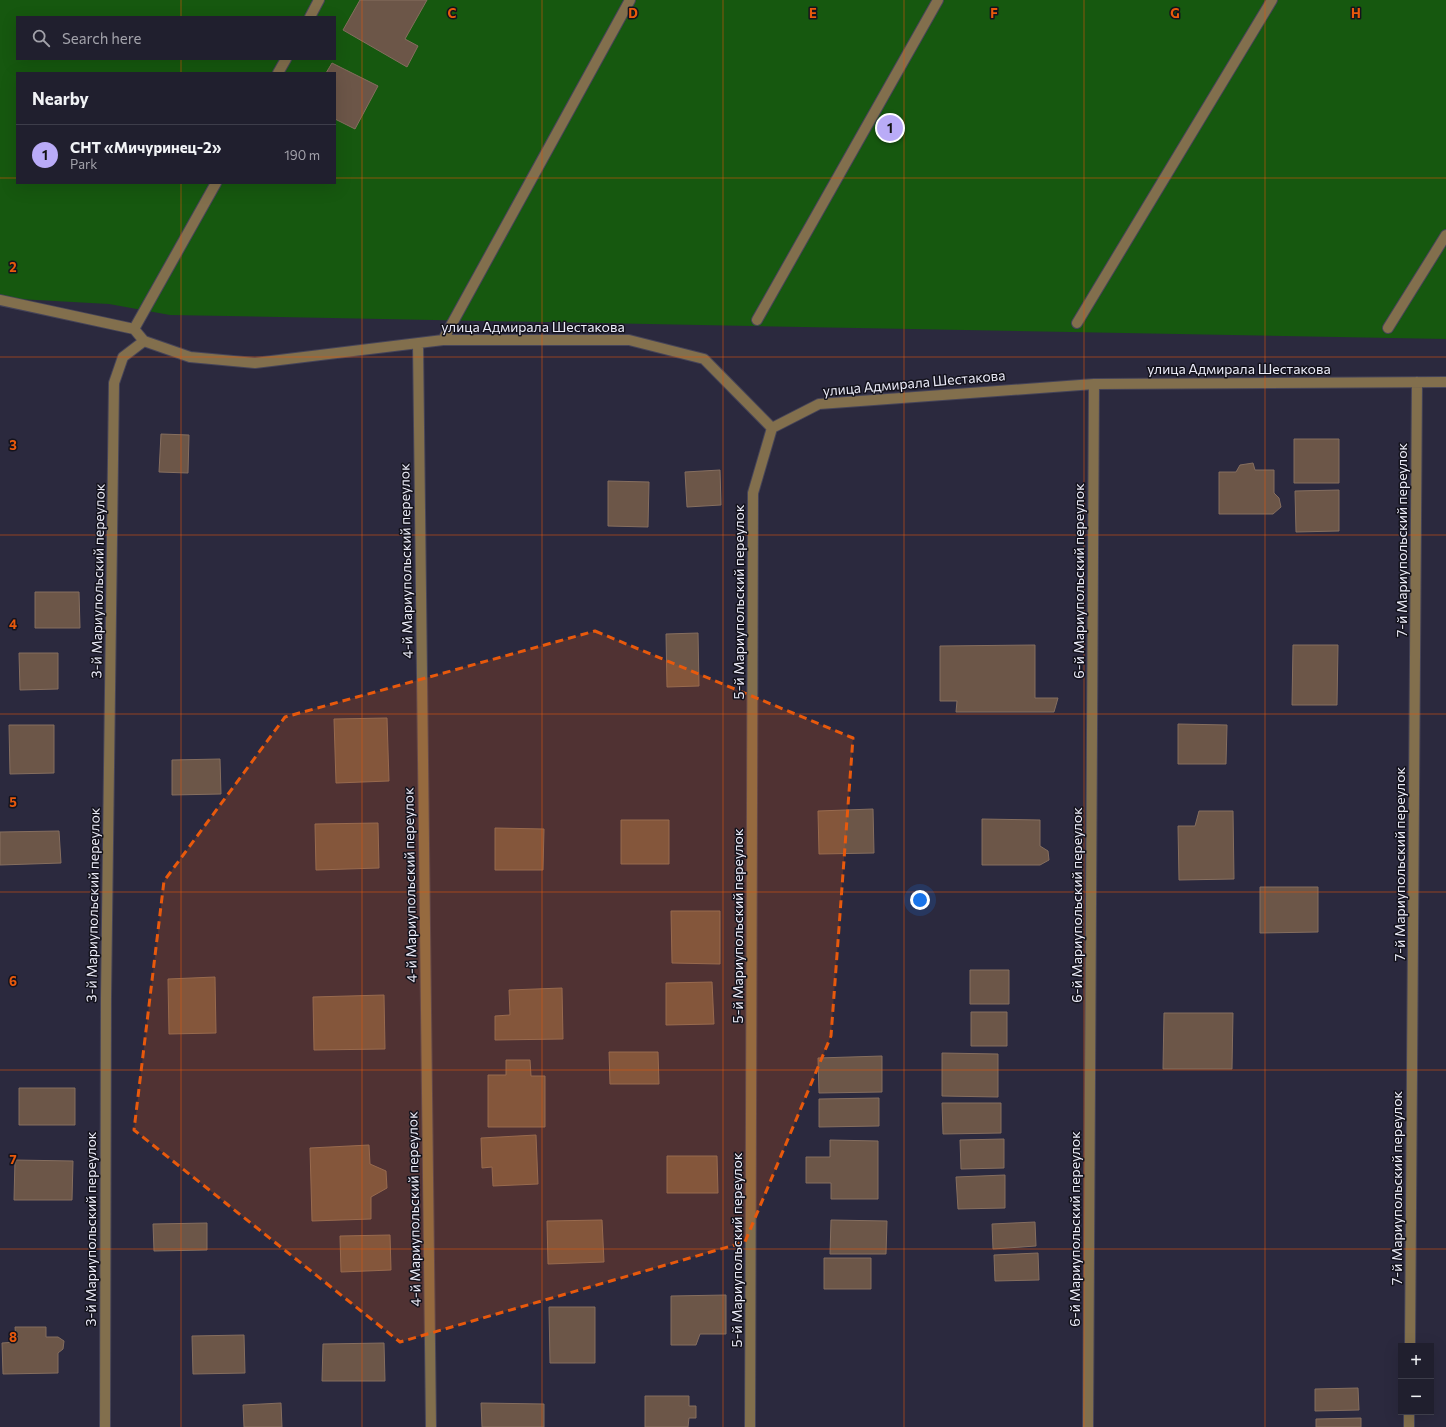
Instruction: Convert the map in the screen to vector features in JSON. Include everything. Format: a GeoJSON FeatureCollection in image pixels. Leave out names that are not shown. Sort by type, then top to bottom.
{"type":"FeatureCollection","features":[{"type":"Feature","properties":{"kind":"street"},"geometry":{"type":"LineString","coordinates":[[311,16],[319,0]]}},
{"type":"Feature","properties":{"kind":"street"},"geometry":{"type":"LineString","coordinates":[[443,340],[630,0]]}},
{"type":"Feature","properties":{"kind":"street"},"geometry":{"type":"LineString","coordinates":[[757,320],[938,0]]}},
{"type":"Feature","properties":{"kind":"street"},"geometry":{"type":"LineString","coordinates":[[1077,323],[1272,0]]}},
{"type":"Feature","properties":{"kind":"street"},"geometry":{"type":"LineString","coordinates":[[279,72],[285,60]]}},
{"type":"Feature","properties":{"kind":"street"},"geometry":{"type":"LineString","coordinates":[[134,329],[215,184]]}},
{"type":"Feature","properties":{"kind":"street"},"geometry":{"type":"LineString","coordinates":[[1388,328],[1446,235]]}},
{"type":"Feature","properties":{"kind":"street"},"geometry":{"type":"LineString","coordinates":[[0,300],[134,329],[144,341]]}},
{"type":"Feature","properties":{"kind":"street","name":"улица Адмирала Шестакова"},"geometry":{"type":"LineString","coordinates":[[144,341],[190,357],[255,363],[443,340],[629,340],[704,359],[772,428],[819,404],[1094,384],[1446,382]]}},
{"type":"Feature","properties":{"kind":"street","name":"3-й Мариупольский переулок"},"geometry":{"type":"LineString","coordinates":[[105,1427],[106,998],[114,383],[123,357],[144,341]]}},
{"type":"Feature","properties":{"kind":"street","name":"4-й Мариупольский переулок"},"geometry":{"type":"LineString","coordinates":[[418,344],[431,1427]]}},
{"type":"Feature","properties":{"kind":"street","name":"7-й Мариупольский переулок"},"geometry":{"type":"LineString","coordinates":[[1410,1343],[1417,382]]}},
{"type":"Feature","properties":{"kind":"street","name":"6-й Мариупольский переулок"},"geometry":{"type":"LineString","coordinates":[[1088,1427],[1094,384]]}},
{"type":"Feature","properties":{"kind":"street","name":"5-й Мариупольский переулок"},"geometry":{"type":"LineString","coordinates":[[750,1427],[753,492],[772,428]]}},
{"type":"Feature","properties":{"kind":"street"},"geometry":{"type":"LineString","coordinates":[[1409,1427],[1410,1415]]}},
{"type":"Feature","properties":{"kind":"highlighted area"},"geometry":{"type":"Polygon","coordinates":[[[595,631],[853,738],[831,1036],[745,1242],[400,1342],[134,1130],[164,881],[285,717],[595,631]]]}},
{"type":"Feature","properties":{"kind":"green space"},"geometry":{"type":"Polygon","coordinates":[[[0,0],[1446,0],[1446,339],[170,315],[109,304],[0,298],[0,0]]]}},
{"type":"Feature","properties":{"kind":"building"},"geometry":{"type":"Polygon","coordinates":[[[360,0],[427,0],[405,39],[418,46],[407,67],[343,30],[360,0]]]}},
{"type":"Feature","properties":{"kind":"building"},"geometry":{"type":"Polygon","coordinates":[[[332,63],[378,86],[355,129],[336,120],[336,72],[327,72],[332,63]]]}},
{"type":"Feature","properties":{"kind":"building"},"geometry":{"type":"Polygon","coordinates":[[[161,434],[189,435],[188,473],[159,472],[161,434]]]}},
{"type":"Feature","properties":{"kind":"building"},"geometry":{"type":"Polygon","coordinates":[[[1294,439],[1339,439],[1339,483],[1294,483],[1294,439]]]}},
{"type":"Feature","properties":{"kind":"building"},"geometry":{"type":"Polygon","coordinates":[[[1253,463],[1255,470],[1274,470],[1274,493],[1279,498],[1281,507],[1273,514],[1219,514],[1219,472],[1236,472],[1240,465],[1253,463]]]}},
{"type":"Feature","properties":{"kind":"building"},"geometry":{"type":"Polygon","coordinates":[[[720,470],[721,505],[687,507],[685,472],[720,470]]]}},
{"type":"Feature","properties":{"kind":"building"},"geometry":{"type":"Polygon","coordinates":[[[608,481],[649,482],[648,527],[608,526],[608,481]]]}},
{"type":"Feature","properties":{"kind":"building"},"geometry":{"type":"Polygon","coordinates":[[[1339,490],[1339,531],[1296,532],[1295,491],[1339,490]]]}},
{"type":"Feature","properties":{"kind":"building"},"geometry":{"type":"Polygon","coordinates":[[[35,592],[79,592],[80,628],[35,628],[35,592]]]}},
{"type":"Feature","properties":{"kind":"building"},"geometry":{"type":"Polygon","coordinates":[[[698,633],[699,686],[667,687],[666,634],[698,633]]]}},
{"type":"Feature","properties":{"kind":"building"},"geometry":{"type":"Polygon","coordinates":[[[1035,645],[1035,698],[1058,698],[1054,712],[956,712],[957,701],[940,701],[940,646],[1035,645]]]}},
{"type":"Feature","properties":{"kind":"building"},"geometry":{"type":"Polygon","coordinates":[[[1293,645],[1338,645],[1337,705],[1292,705],[1293,645]]]}},
{"type":"Feature","properties":{"kind":"building"},"geometry":{"type":"Polygon","coordinates":[[[19,653],[58,653],[58,689],[20,690],[19,653]]]}},
{"type":"Feature","properties":{"kind":"building"},"geometry":{"type":"Polygon","coordinates":[[[387,718],[389,781],[336,783],[334,719],[387,718]]]}},
{"type":"Feature","properties":{"kind":"building"},"geometry":{"type":"Polygon","coordinates":[[[1178,724],[1227,725],[1226,764],[1178,764],[1178,724]]]}},
{"type":"Feature","properties":{"kind":"building"},"geometry":{"type":"Polygon","coordinates":[[[9,725],[54,725],[54,773],[10,774],[9,725]]]}},
{"type":"Feature","properties":{"kind":"building"},"geometry":{"type":"Polygon","coordinates":[[[220,759],[221,794],[172,795],[172,760],[220,759]]]}},
{"type":"Feature","properties":{"kind":"building"},"geometry":{"type":"Polygon","coordinates":[[[873,809],[874,853],[819,854],[818,811],[873,809]]]}},
{"type":"Feature","properties":{"kind":"building"},"geometry":{"type":"Polygon","coordinates":[[[1199,811],[1233,811],[1234,879],[1179,880],[1178,826],[1195,826],[1199,811]]]}},
{"type":"Feature","properties":{"kind":"building"},"geometry":{"type":"Polygon","coordinates":[[[982,819],[1040,820],[1040,846],[1048,851],[1049,860],[1040,865],[982,865],[982,819]]]}},
{"type":"Feature","properties":{"kind":"building"},"geometry":{"type":"Polygon","coordinates":[[[621,820],[669,820],[669,864],[621,864],[621,820]]]}},
{"type":"Feature","properties":{"kind":"building"},"geometry":{"type":"Polygon","coordinates":[[[378,823],[379,868],[316,870],[315,824],[378,823]]]}},
{"type":"Feature","properties":{"kind":"building"},"geometry":{"type":"Polygon","coordinates":[[[495,828],[544,829],[543,870],[495,870],[495,828]]]}},
{"type":"Feature","properties":{"kind":"building"},"geometry":{"type":"Polygon","coordinates":[[[59,831],[61,863],[0,865],[0,832],[59,831]]]}},
{"type":"Feature","properties":{"kind":"building"},"geometry":{"type":"Polygon","coordinates":[[[1260,887],[1318,887],[1318,932],[1260,933],[1260,887]]]}},
{"type":"Feature","properties":{"kind":"building"},"geometry":{"type":"Polygon","coordinates":[[[671,911],[720,911],[720,964],[672,963],[671,911]]]}},
{"type":"Feature","properties":{"kind":"building"},"geometry":{"type":"Polygon","coordinates":[[[970,970],[1009,970],[1009,1004],[970,1004],[970,970]]]}},
{"type":"Feature","properties":{"kind":"building"},"geometry":{"type":"Polygon","coordinates":[[[215,977],[216,1033],[169,1034],[168,979],[215,977]]]}},
{"type":"Feature","properties":{"kind":"building"},"geometry":{"type":"Polygon","coordinates":[[[712,982],[714,1024],[666,1025],[666,983],[712,982]]]}},
{"type":"Feature","properties":{"kind":"building"},"geometry":{"type":"Polygon","coordinates":[[[562,988],[563,1039],[495,1040],[495,1016],[510,1015],[509,990],[562,988]]]}},
{"type":"Feature","properties":{"kind":"building"},"geometry":{"type":"Polygon","coordinates":[[[384,995],[385,1049],[314,1050],[313,997],[384,995]]]}},
{"type":"Feature","properties":{"kind":"building"},"geometry":{"type":"Polygon","coordinates":[[[971,1012],[1007,1012],[1007,1046],[971,1046],[971,1012]]]}},
{"type":"Feature","properties":{"kind":"building"},"geometry":{"type":"Polygon","coordinates":[[[1164,1013],[1233,1013],[1232,1069],[1163,1069],[1164,1013]]]}},
{"type":"Feature","properties":{"kind":"building"},"geometry":{"type":"Polygon","coordinates":[[[609,1052],[658,1052],[659,1084],[610,1084],[609,1052]]]}},
{"type":"Feature","properties":{"kind":"building"},"geometry":{"type":"Polygon","coordinates":[[[942,1053],[998,1054],[998,1097],[942,1096],[942,1053]]]}},
{"type":"Feature","properties":{"kind":"building"},"geometry":{"type":"Polygon","coordinates":[[[882,1056],[882,1092],[819,1093],[818,1058],[882,1056]]]}},
{"type":"Feature","properties":{"kind":"building"},"geometry":{"type":"Polygon","coordinates":[[[506,1060],[530,1060],[531,1076],[545,1076],[545,1127],[488,1127],[488,1075],[506,1075],[506,1060]]]}},
{"type":"Feature","properties":{"kind":"building"},"geometry":{"type":"Polygon","coordinates":[[[19,1088],[75,1088],[75,1125],[19,1125],[19,1088]]]}},
{"type":"Feature","properties":{"kind":"building"},"geometry":{"type":"Polygon","coordinates":[[[879,1098],[879,1126],[819,1127],[819,1099],[879,1098]]]}},
{"type":"Feature","properties":{"kind":"building"},"geometry":{"type":"Polygon","coordinates":[[[942,1103],[1001,1103],[1001,1133],[943,1134],[942,1103]]]}},
{"type":"Feature","properties":{"kind":"building"},"geometry":{"type":"Polygon","coordinates":[[[536,1135],[538,1184],[493,1186],[492,1167],[482,1168],[481,1138],[536,1135]]]}},
{"type":"Feature","properties":{"kind":"building"},"geometry":{"type":"Polygon","coordinates":[[[1004,1139],[1004,1168],[961,1169],[960,1140],[1004,1139]]]}},
{"type":"Feature","properties":{"kind":"building"},"geometry":{"type":"Polygon","coordinates":[[[830,1140],[878,1141],[878,1199],[831,1199],[831,1183],[806,1183],[806,1157],[830,1157],[830,1140]]]}},
{"type":"Feature","properties":{"kind":"building"},"geometry":{"type":"Polygon","coordinates":[[[369,1145],[370,1164],[386,1171],[387,1188],[371,1197],[371,1219],[312,1221],[310,1148],[369,1145]]]}},
{"type":"Feature","properties":{"kind":"building"},"geometry":{"type":"Polygon","coordinates":[[[667,1156],[717,1156],[718,1193],[667,1193],[667,1156]]]}},
{"type":"Feature","properties":{"kind":"building"},"geometry":{"type":"Polygon","coordinates":[[[15,1160],[73,1161],[72,1200],[14,1200],[15,1160]]]}},
{"type":"Feature","properties":{"kind":"building"},"geometry":{"type":"Polygon","coordinates":[[[1005,1175],[1005,1208],[958,1209],[956,1177],[1005,1175]]]}},
{"type":"Feature","properties":{"kind":"building"},"geometry":{"type":"Polygon","coordinates":[[[602,1220],[604,1262],[548,1264],[547,1221],[602,1220]]]}},
{"type":"Feature","properties":{"kind":"building"},"geometry":{"type":"Polygon","coordinates":[[[831,1220],[887,1221],[886,1254],[830,1254],[831,1220]]]}},
{"type":"Feature","properties":{"kind":"building"},"geometry":{"type":"Polygon","coordinates":[[[1035,1222],[1036,1246],[993,1249],[992,1224],[1035,1222]]]}},
{"type":"Feature","properties":{"kind":"building"},"geometry":{"type":"Polygon","coordinates":[[[207,1223],[207,1250],[154,1251],[153,1224],[207,1223]]]}},
{"type":"Feature","properties":{"kind":"building"},"geometry":{"type":"Polygon","coordinates":[[[390,1235],[391,1270],[341,1272],[340,1236],[390,1235]]]}},
{"type":"Feature","properties":{"kind":"building"},"geometry":{"type":"Polygon","coordinates":[[[1038,1253],[1039,1280],[995,1281],[994,1255],[1038,1253]]]}},
{"type":"Feature","properties":{"kind":"building"},"geometry":{"type":"Polygon","coordinates":[[[824,1258],[871,1258],[871,1289],[824,1289],[824,1258]]]}},
{"type":"Feature","properties":{"kind":"building"},"geometry":{"type":"Polygon","coordinates":[[[726,1295],[726,1334],[700,1334],[696,1345],[671,1345],[671,1296],[726,1295]]]}},
{"type":"Feature","properties":{"kind":"building"},"geometry":{"type":"Polygon","coordinates":[[[549,1307],[595,1307],[595,1363],[550,1363],[549,1307]]]}},
{"type":"Feature","properties":{"kind":"building"},"geometry":{"type":"Polygon","coordinates":[[[15,1327],[46,1327],[46,1337],[58,1337],[64,1341],[63,1349],[58,1353],[58,1373],[3,1374],[2,1343],[16,1342],[15,1327]]]}},
{"type":"Feature","properties":{"kind":"building"},"geometry":{"type":"Polygon","coordinates":[[[244,1335],[245,1373],[193,1374],[192,1336],[244,1335]]]}},
{"type":"Feature","properties":{"kind":"building"},"geometry":{"type":"Polygon","coordinates":[[[384,1343],[385,1381],[322,1381],[323,1344],[384,1343]]]}},
{"type":"Feature","properties":{"kind":"building"},"geometry":{"type":"Polygon","coordinates":[[[1358,1388],[1359,1410],[1315,1411],[1315,1389],[1358,1388]]]}},
{"type":"Feature","properties":{"kind":"building"},"geometry":{"type":"Polygon","coordinates":[[[645,1396],[689,1396],[689,1406],[696,1406],[696,1418],[689,1418],[688,1427],[645,1427],[645,1396]]]}},
{"type":"Feature","properties":{"kind":"building"},"geometry":{"type":"Polygon","coordinates":[[[281,1403],[282,1427],[244,1427],[243,1405],[281,1403]]]}},
{"type":"Feature","properties":{"kind":"building"},"geometry":{"type":"Polygon","coordinates":[[[481,1403],[544,1404],[544,1427],[482,1427],[481,1403]]]}},
{"type":"Feature","properties":{"kind":"building"},"geometry":{"type":"Polygon","coordinates":[[[1361,1418],[1361,1427],[1316,1427],[1316,1419],[1361,1418]]]}},
{"type":"Feature","properties":{"kind":"place","name":"СНТ «Мичуринец-2»"},"geometry":{"type":"Point","coordinates":[890,128]}}]}
